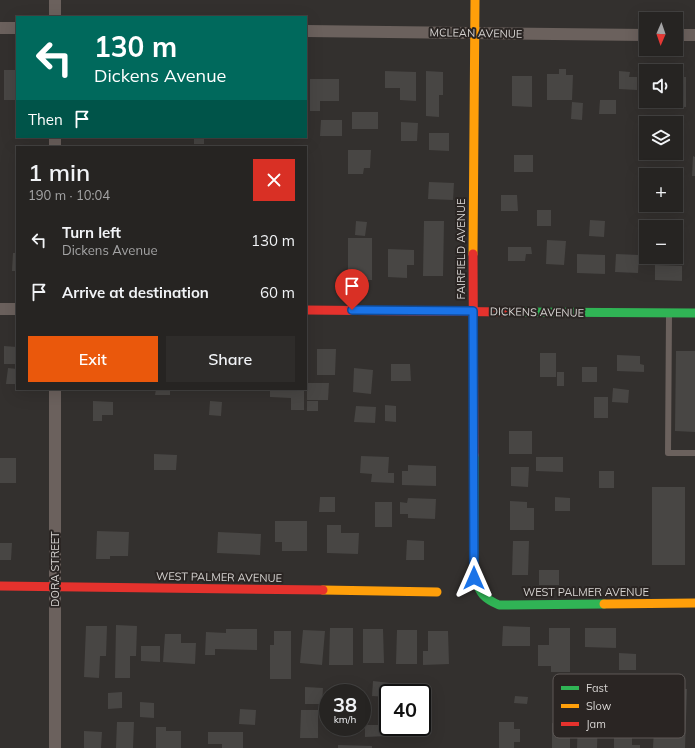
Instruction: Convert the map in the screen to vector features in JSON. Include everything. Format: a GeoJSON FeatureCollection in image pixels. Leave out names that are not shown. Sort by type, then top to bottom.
{"type":"FeatureCollection","features":[{"type":"Feature","properties":{"kind":"street"},"geometry":{"type":"LineString","coordinates":[[55,0],[55,16]]}},
{"type":"Feature","properties":{"kind":"street","name":"FAIRFIELD AVENUE"},"geometry":{"type":"LineString","coordinates":[[475,0],[473,311],[474,578],[480,594]]}},
{"type":"Feature","properties":{"kind":"street"},"geometry":{"type":"LineString","coordinates":[[0,28],[16,28]]}},
{"type":"Feature","properties":{"kind":"street","name":"MCLEAN AVENUE"},"geometry":{"type":"LineString","coordinates":[[307,31],[639,34]]}},
{"type":"Feature","properties":{"kind":"street"},"geometry":{"type":"LineString","coordinates":[[683,35],[695,35]]}},
{"type":"Feature","properties":{"kind":"street"},"geometry":{"type":"LineString","coordinates":[[0,308],[16,308]]}},
{"type":"Feature","properties":{"kind":"street","name":"DICKENS AVENUE"},"geometry":{"type":"LineString","coordinates":[[307,310],[695,313]]}},
{"type":"Feature","properties":{"kind":"street","name":"DORA STREET"},"geometry":{"type":"LineString","coordinates":[[55,390],[55,748]]}},
{"type":"Feature","properties":{"kind":"street","name":"WEST PALMER AVENUE"},"geometry":{"type":"LineString","coordinates":[[0,586],[437,592]]}},
{"type":"Feature","properties":{"kind":"street","name":"WEST PALMER AVENUE"},"geometry":{"type":"LineString","coordinates":[[480,594],[485,600],[499,605],[695,603]]}},
{"type":"Feature","properties":{"kind":"lane"},"geometry":{"type":"LineString","coordinates":[[669,313],[668,452],[695,453]]}},
{"type":"Feature","properties":{"kind":"building"},"geometry":{"type":"Polygon","coordinates":[[[559,69],[566,69],[566,75],[573,75],[572,100],[547,100],[547,74],[559,74],[559,69]]]}},
{"type":"Feature","properties":{"kind":"building"},"geometry":{"type":"Polygon","coordinates":[[[4,70],[16,70],[16,100],[4,100],[4,70]]]}},
{"type":"Feature","properties":{"kind":"building"},"geometry":{"type":"Polygon","coordinates":[[[385,71],[416,72],[416,101],[400,100],[400,88],[385,88],[385,71]]]}},
{"type":"Feature","properties":{"kind":"building"},"geometry":{"type":"Polygon","coordinates":[[[426,71],[443,72],[443,95],[439,95],[439,117],[426,116],[426,71]]]}},
{"type":"Feature","properties":{"kind":"building"},"geometry":{"type":"Polygon","coordinates":[[[619,71],[630,72],[629,77],[637,77],[637,90],[619,89],[619,71]]]}},
{"type":"Feature","properties":{"kind":"building"},"geometry":{"type":"Polygon","coordinates":[[[512,76],[532,76],[532,107],[512,106],[512,76]]]}},
{"type":"Feature","properties":{"kind":"building"},"geometry":{"type":"Polygon","coordinates":[[[683,77],[686,77],[686,107],[683,107],[683,77]]]}},
{"type":"Feature","properties":{"kind":"building"},"geometry":{"type":"Polygon","coordinates":[[[310,79],[339,79],[339,101],[320,101],[320,111],[310,111],[310,79]]]}},
{"type":"Feature","properties":{"kind":"building"},"geometry":{"type":"Polygon","coordinates":[[[600,100],[616,100],[616,114],[599,114],[600,100]]]}},
{"type":"Feature","properties":{"kind":"building"},"geometry":{"type":"Polygon","coordinates":[[[572,102],[583,103],[582,120],[571,119],[572,102]]]}},
{"type":"Feature","properties":{"kind":"building"},"geometry":{"type":"Polygon","coordinates":[[[352,112],[378,112],[378,129],[352,129],[352,112]]]}},
{"type":"Feature","properties":{"kind":"building"},"geometry":{"type":"Polygon","coordinates":[[[321,120],[342,120],[342,136],[320,136],[321,120]]]}},
{"type":"Feature","properties":{"kind":"building"},"geometry":{"type":"Polygon","coordinates":[[[401,122],[418,123],[417,141],[401,141],[401,122]]]}},
{"type":"Feature","properties":{"kind":"building"},"geometry":{"type":"Polygon","coordinates":[[[429,133],[449,133],[449,151],[429,150],[429,133]]]}},
{"type":"Feature","properties":{"kind":"building"},"geometry":{"type":"Polygon","coordinates":[[[194,138],[204,138],[204,144],[194,144],[194,138]]]}},
{"type":"Feature","properties":{"kind":"building"},"geometry":{"type":"Polygon","coordinates":[[[348,150],[371,150],[370,168],[364,168],[363,174],[348,174],[348,150]]]}},
{"type":"Feature","properties":{"kind":"building"},"geometry":{"type":"Polygon","coordinates":[[[514,155],[533,155],[533,172],[514,172],[514,155]]]}},
{"type":"Feature","properties":{"kind":"building"},"geometry":{"type":"Polygon","coordinates":[[[693,156],[695,157],[695,176],[692,176],[693,156]]]}},
{"type":"Feature","properties":{"kind":"building"},"geometry":{"type":"Polygon","coordinates":[[[429,182],[454,183],[453,200],[428,199],[429,182]]]}},
{"type":"Feature","properties":{"kind":"building"},"geometry":{"type":"Polygon","coordinates":[[[501,195],[517,195],[518,211],[501,211],[501,195]]]}},
{"type":"Feature","properties":{"kind":"building"},"geometry":{"type":"Polygon","coordinates":[[[537,210],[551,210],[551,226],[537,226],[537,210]]]}},
{"type":"Feature","properties":{"kind":"building"},"geometry":{"type":"Polygon","coordinates":[[[590,220],[605,221],[604,237],[589,236],[590,220]]]}},
{"type":"Feature","properties":{"kind":"building"},"geometry":{"type":"Polygon","coordinates":[[[356,221],[367,222],[365,236],[355,235],[356,221]]]}},
{"type":"Feature","properties":{"kind":"building"},"geometry":{"type":"Polygon","coordinates":[[[424,221],[444,221],[443,276],[423,276],[424,221]]]}},
{"type":"Feature","properties":{"kind":"building"},"geometry":{"type":"Polygon","coordinates":[[[348,238],[372,238],[372,280],[357,280],[357,274],[348,274],[348,238]]]}},
{"type":"Feature","properties":{"kind":"building"},"geometry":{"type":"Polygon","coordinates":[[[547,240],[566,241],[564,265],[546,264],[547,240]]]}},
{"type":"Feature","properties":{"kind":"building"},"geometry":{"type":"Polygon","coordinates":[[[508,247],[531,247],[532,254],[526,254],[525,261],[508,261],[508,247]]]}},
{"type":"Feature","properties":{"kind":"building"},"geometry":{"type":"Polygon","coordinates":[[[388,249],[414,250],[414,265],[407,265],[407,278],[388,277],[388,249]]]}},
{"type":"Feature","properties":{"kind":"building"},"geometry":{"type":"Polygon","coordinates":[[[13,253],[16,253],[16,271],[12,271],[13,253]]]}},
{"type":"Feature","properties":{"kind":"building"},"geometry":{"type":"Polygon","coordinates":[[[577,254],[605,255],[605,274],[577,273],[577,254]]]}},
{"type":"Feature","properties":{"kind":"building"},"geometry":{"type":"Polygon","coordinates":[[[616,254],[639,255],[638,273],[615,272],[616,254]]]}},
{"type":"Feature","properties":{"kind":"building"},"geometry":{"type":"Polygon","coordinates":[[[655,265],[682,266],[682,281],[655,280],[655,265]]]}},
{"type":"Feature","properties":{"kind":"building"},"geometry":{"type":"Polygon","coordinates":[[[4,346],[16,347],[16,364],[4,364],[4,346]]]}},
{"type":"Feature","properties":{"kind":"building"},"geometry":{"type":"Polygon","coordinates":[[[317,349],[336,349],[335,375],[317,375],[317,349]]]}},
{"type":"Feature","properties":{"kind":"building"},"geometry":{"type":"Polygon","coordinates":[[[676,351],[695,351],[695,432],[675,431],[676,351]]]}},
{"type":"Feature","properties":{"kind":"building"},"geometry":{"type":"Polygon","coordinates":[[[540,353],[556,353],[556,377],[540,377],[540,353]]]}},
{"type":"Feature","properties":{"kind":"building"},"geometry":{"type":"Polygon","coordinates":[[[617,355],[640,356],[640,364],[644,365],[644,372],[617,371],[617,355]]]}},
{"type":"Feature","properties":{"kind":"building"},"geometry":{"type":"Polygon","coordinates":[[[391,364],[410,364],[411,381],[391,381],[391,364]]]}},
{"type":"Feature","properties":{"kind":"building"},"geometry":{"type":"Polygon","coordinates":[[[582,367],[597,367],[597,382],[582,382],[582,367]]]}},
{"type":"Feature","properties":{"kind":"building"},"geometry":{"type":"Polygon","coordinates":[[[8,368],[16,369],[16,384],[6,384],[8,368]]]}},
{"type":"Feature","properties":{"kind":"building"},"geometry":{"type":"Polygon","coordinates":[[[354,368],[373,370],[371,394],[353,392],[354,368]]]}},
{"type":"Feature","properties":{"kind":"building"},"geometry":{"type":"Polygon","coordinates":[[[557,372],[564,372],[564,386],[557,386],[557,372]]]}},
{"type":"Feature","properties":{"kind":"building"},"geometry":{"type":"Polygon","coordinates":[[[307,383],[329,383],[328,400],[307,400],[307,383]]]}},
{"type":"Feature","properties":{"kind":"building"},"geometry":{"type":"Polygon","coordinates":[[[613,388],[629,390],[628,403],[612,402],[613,388]]]}},
{"type":"Feature","properties":{"kind":"building"},"geometry":{"type":"Polygon","coordinates":[[[156,390],[170,390],[170,395],[155,395],[156,390]]]}},
{"type":"Feature","properties":{"kind":"building"},"geometry":{"type":"Polygon","coordinates":[[[270,390],[304,390],[304,410],[291,410],[291,398],[270,397],[270,390]]]}},
{"type":"Feature","properties":{"kind":"building"},"geometry":{"type":"Polygon","coordinates":[[[594,397],[608,397],[608,418],[594,418],[594,397]]]}},
{"type":"Feature","properties":{"kind":"building"},"geometry":{"type":"Polygon","coordinates":[[[93,401],[113,402],[113,415],[102,415],[102,421],[93,421],[93,401]]]}},
{"type":"Feature","properties":{"kind":"building"},"geometry":{"type":"Polygon","coordinates":[[[210,401],[222,402],[221,416],[209,415],[210,401]]]}},
{"type":"Feature","properties":{"kind":"building"},"geometry":{"type":"Polygon","coordinates":[[[307,401],[318,401],[318,411],[307,411],[307,401]]]}},
{"type":"Feature","properties":{"kind":"building"},"geometry":{"type":"Polygon","coordinates":[[[385,405],[396,406],[396,422],[385,421],[385,405]]]}},
{"type":"Feature","properties":{"kind":"building"},"geometry":{"type":"Polygon","coordinates":[[[356,406],[376,407],[375,423],[354,422],[356,406]]]}},
{"type":"Feature","properties":{"kind":"building"},"geometry":{"type":"Polygon","coordinates":[[[509,431],[532,431],[532,454],[509,454],[509,431]]]}},
{"type":"Feature","properties":{"kind":"building"},"geometry":{"type":"Polygon","coordinates":[[[154,454],[177,455],[176,470],[154,470],[154,454]]]}},
{"type":"Feature","properties":{"kind":"building"},"geometry":{"type":"Polygon","coordinates":[[[361,456],[389,457],[388,473],[394,473],[394,483],[371,482],[372,474],[360,473],[361,456]]]}},
{"type":"Feature","properties":{"kind":"building"},"geometry":{"type":"Polygon","coordinates":[[[536,457],[563,457],[563,472],[536,471],[536,457]]]}},
{"type":"Feature","properties":{"kind":"building"},"geometry":{"type":"Polygon","coordinates":[[[0,458],[16,458],[16,483],[0,483],[0,458]]]}},
{"type":"Feature","properties":{"kind":"building"},"geometry":{"type":"Polygon","coordinates":[[[408,465],[436,466],[436,486],[402,485],[402,471],[408,471],[408,465]]]}},
{"type":"Feature","properties":{"kind":"building"},"geometry":{"type":"Polygon","coordinates":[[[511,467],[529,467],[528,487],[511,486],[511,467]]]}},
{"type":"Feature","properties":{"kind":"building"},"geometry":{"type":"Polygon","coordinates":[[[599,471],[614,471],[614,488],[599,488],[599,471]]]}},
{"type":"Feature","properties":{"kind":"building"},"geometry":{"type":"Polygon","coordinates":[[[652,487],[685,487],[685,565],[652,565],[652,487]]]}},
{"type":"Feature","properties":{"kind":"building"},"geometry":{"type":"Polygon","coordinates":[[[320,497],[335,497],[335,512],[319,512],[320,497]]]}},
{"type":"Feature","properties":{"kind":"building"},"geometry":{"type":"Polygon","coordinates":[[[555,497],[570,498],[570,511],[555,511],[555,497]]]}},
{"type":"Feature","properties":{"kind":"building"},"geometry":{"type":"Polygon","coordinates":[[[408,498],[436,499],[435,519],[408,518],[408,514],[400,514],[400,502],[407,503],[408,498]]]}},
{"type":"Feature","properties":{"kind":"building"},"geometry":{"type":"Polygon","coordinates":[[[510,501],[527,502],[527,508],[534,508],[534,530],[510,530],[510,501]]]}},
{"type":"Feature","properties":{"kind":"building"},"geometry":{"type":"Polygon","coordinates":[[[375,502],[392,502],[392,527],[375,527],[375,502]]]}},
{"type":"Feature","properties":{"kind":"building"},"geometry":{"type":"Polygon","coordinates":[[[275,521],[307,521],[307,551],[282,551],[282,542],[275,542],[275,521]]]}},
{"type":"Feature","properties":{"kind":"building"},"geometry":{"type":"Polygon","coordinates":[[[327,525],[341,525],[341,533],[359,533],[358,554],[327,553],[327,525]]]}},
{"type":"Feature","properties":{"kind":"building"},"geometry":{"type":"Polygon","coordinates":[[[97,531],[129,532],[128,556],[110,556],[110,559],[96,559],[97,531]]]}},
{"type":"Feature","properties":{"kind":"building"},"geometry":{"type":"Polygon","coordinates":[[[218,532],[261,534],[260,555],[217,553],[218,532]]]}},
{"type":"Feature","properties":{"kind":"building"},"geometry":{"type":"Polygon","coordinates":[[[407,540],[424,541],[424,560],[406,560],[407,540]]]}},
{"type":"Feature","properties":{"kind":"building"},"geometry":{"type":"Polygon","coordinates":[[[513,541],[529,541],[528,575],[512,575],[513,541]]]}},
{"type":"Feature","properties":{"kind":"building"},"geometry":{"type":"Polygon","coordinates":[[[0,543],[12,543],[11,560],[0,560],[0,543]]]}},
{"type":"Feature","properties":{"kind":"building"},"geometry":{"type":"Polygon","coordinates":[[[539,570],[559,570],[559,585],[539,585],[539,570]]]}},
{"type":"Feature","properties":{"kind":"building"},"geometry":{"type":"Polygon","coordinates":[[[116,625],[137,626],[136,656],[130,656],[130,678],[115,678],[116,625]]]}},
{"type":"Feature","properties":{"kind":"building"},"geometry":{"type":"Polygon","coordinates":[[[86,626],[107,626],[106,656],[100,656],[99,678],[84,677],[86,626]]]}},
{"type":"Feature","properties":{"kind":"building"},"geometry":{"type":"Polygon","coordinates":[[[503,626],[530,627],[530,646],[502,646],[503,626]]]}},
{"type":"Feature","properties":{"kind":"building"},"geometry":{"type":"Polygon","coordinates":[[[330,628],[353,628],[353,665],[329,665],[330,628]]]}},
{"type":"Feature","properties":{"kind":"building"},"geometry":{"type":"Polygon","coordinates":[[[549,628],[570,628],[570,672],[551,672],[551,666],[538,666],[538,645],[549,645],[549,628]]]}},
{"type":"Feature","properties":{"kind":"building"},"geometry":{"type":"Polygon","coordinates":[[[585,628],[616,628],[616,648],[585,647],[585,628]]]}},
{"type":"Feature","properties":{"kind":"building"},"geometry":{"type":"Polygon","coordinates":[[[226,629],[257,629],[257,650],[215,649],[215,655],[205,655],[206,632],[226,633],[226,629]]]}},
{"type":"Feature","properties":{"kind":"building"},"geometry":{"type":"Polygon","coordinates":[[[363,629],[383,629],[384,663],[363,663],[363,629]]]}},
{"type":"Feature","properties":{"kind":"building"},"geometry":{"type":"Polygon","coordinates":[[[303,630],[325,631],[322,665],[300,663],[303,630]]]}},
{"type":"Feature","properties":{"kind":"building"},"geometry":{"type":"Polygon","coordinates":[[[397,630],[417,630],[417,664],[396,664],[397,630]]]}},
{"type":"Feature","properties":{"kind":"building"},"geometry":{"type":"Polygon","coordinates":[[[274,631],[291,631],[291,679],[270,679],[270,645],[274,645],[274,631]]]}},
{"type":"Feature","properties":{"kind":"building"},"geometry":{"type":"Polygon","coordinates":[[[428,631],[448,631],[449,664],[423,665],[423,651],[428,651],[428,631]]]}},
{"type":"Feature","properties":{"kind":"building"},"geometry":{"type":"Polygon","coordinates":[[[165,634],[181,634],[181,643],[196,643],[195,664],[163,662],[165,634]]]}},
{"type":"Feature","properties":{"kind":"building"},"geometry":{"type":"Polygon","coordinates":[[[141,646],[160,646],[160,662],[141,661],[141,646]]]}},
{"type":"Feature","properties":{"kind":"building"},"geometry":{"type":"Polygon","coordinates":[[[619,653],[636,654],[636,670],[619,670],[619,653]]]}},
{"type":"Feature","properties":{"kind":"building"},"geometry":{"type":"Polygon","coordinates":[[[373,681],[390,683],[379,684],[379,696],[372,696],[373,681]]]}},
{"type":"Feature","properties":{"kind":"building"},"geometry":{"type":"Polygon","coordinates":[[[305,687],[319,688],[319,704],[305,704],[305,687]]]}},
{"type":"Feature","properties":{"kind":"building"},"geometry":{"type":"Polygon","coordinates":[[[685,689],[687,689],[685,748],[653,748],[653,738],[685,738],[685,689]]]}},
{"type":"Feature","properties":{"kind":"building"},"geometry":{"type":"Polygon","coordinates":[[[122,692],[122,708],[108,709],[108,693],[122,692]]]}},
{"type":"Feature","properties":{"kind":"building"},"geometry":{"type":"Polygon","coordinates":[[[515,696],[528,697],[527,704],[514,703],[515,696]]]}},
{"type":"Feature","properties":{"kind":"building"},"geometry":{"type":"Polygon","coordinates":[[[140,702],[154,703],[154,718],[140,717],[140,702]]]}},
{"type":"Feature","properties":{"kind":"building"},"geometry":{"type":"Polygon","coordinates":[[[240,709],[256,710],[255,725],[239,724],[240,709]]]}},
{"type":"Feature","properties":{"kind":"building"},"geometry":{"type":"Polygon","coordinates":[[[301,710],[318,710],[318,738],[300,738],[301,710]]]}},
{"type":"Feature","properties":{"kind":"building"},"geometry":{"type":"Polygon","coordinates":[[[117,722],[134,722],[133,748],[116,748],[117,722]]]}},
{"type":"Feature","properties":{"kind":"building"},"geometry":{"type":"Polygon","coordinates":[[[499,722],[514,722],[514,729],[520,729],[520,742],[514,742],[514,748],[499,748],[499,722]]]}},
{"type":"Feature","properties":{"kind":"building"},"geometry":{"type":"Polygon","coordinates":[[[552,723],[553,738],[570,738],[570,748],[552,748],[552,723]]]}},
{"type":"Feature","properties":{"kind":"building"},"geometry":{"type":"Polygon","coordinates":[[[371,725],[379,725],[379,736],[388,736],[365,737],[371,736],[371,725]]]}},
{"type":"Feature","properties":{"kind":"building"},"geometry":{"type":"Polygon","coordinates":[[[156,727],[166,727],[166,731],[181,731],[181,748],[156,748],[156,727]]]}},
{"type":"Feature","properties":{"kind":"building"},"geometry":{"type":"Polygon","coordinates":[[[84,731],[102,732],[101,748],[84,748],[84,731]]]}},
{"type":"Feature","properties":{"kind":"building"},"geometry":{"type":"Polygon","coordinates":[[[208,732],[243,732],[243,748],[222,748],[222,744],[208,744],[208,732]]]}},
{"type":"Feature","properties":{"kind":"building"},"geometry":{"type":"Polygon","coordinates":[[[577,738],[597,738],[597,748],[577,748],[577,738]]]}},
{"type":"Feature","properties":{"kind":"building"},"geometry":{"type":"Polygon","coordinates":[[[614,738],[632,738],[632,745],[640,745],[640,748],[614,748],[614,738]]]}},
{"type":"Feature","properties":{"kind":"building"},"geometry":{"type":"Polygon","coordinates":[[[338,745],[372,746],[372,748],[338,748],[338,745]]]}},
{"type":"Feature","properties":{"kind":"traffic: fast"},"geometry":{"type":"LineString","coordinates":[[517,312],[695,313]]}},
{"type":"Feature","properties":{"kind":"traffic: fast"},"geometry":{"type":"LineString","coordinates":[[474,455],[474,578],[483,595],[499,605],[604,604]]}},
{"type":"Feature","properties":{"kind":"traffic: slow"},"geometry":{"type":"LineString","coordinates":[[473,254],[475,0]]}},
{"type":"Feature","properties":{"kind":"traffic: slow"},"geometry":{"type":"LineString","coordinates":[[323,590],[437,592]]}},
{"type":"Feature","properties":{"kind":"traffic: slow"},"geometry":{"type":"LineString","coordinates":[[604,604],[695,603]]}},
{"type":"Feature","properties":{"kind":"traffic: jam"},"geometry":{"type":"LineString","coordinates":[[473,254],[474,455]]}},
{"type":"Feature","properties":{"kind":"traffic: jam"},"geometry":{"type":"LineString","coordinates":[[307,310],[517,312]]}},
{"type":"Feature","properties":{"kind":"traffic: jam"},"geometry":{"type":"LineString","coordinates":[[0,586],[323,590]]}},
{"type":"Feature","properties":{"kind":"route"},"geometry":{"type":"LineString","coordinates":[[352,310],[473,311],[474,578]]}}]}
